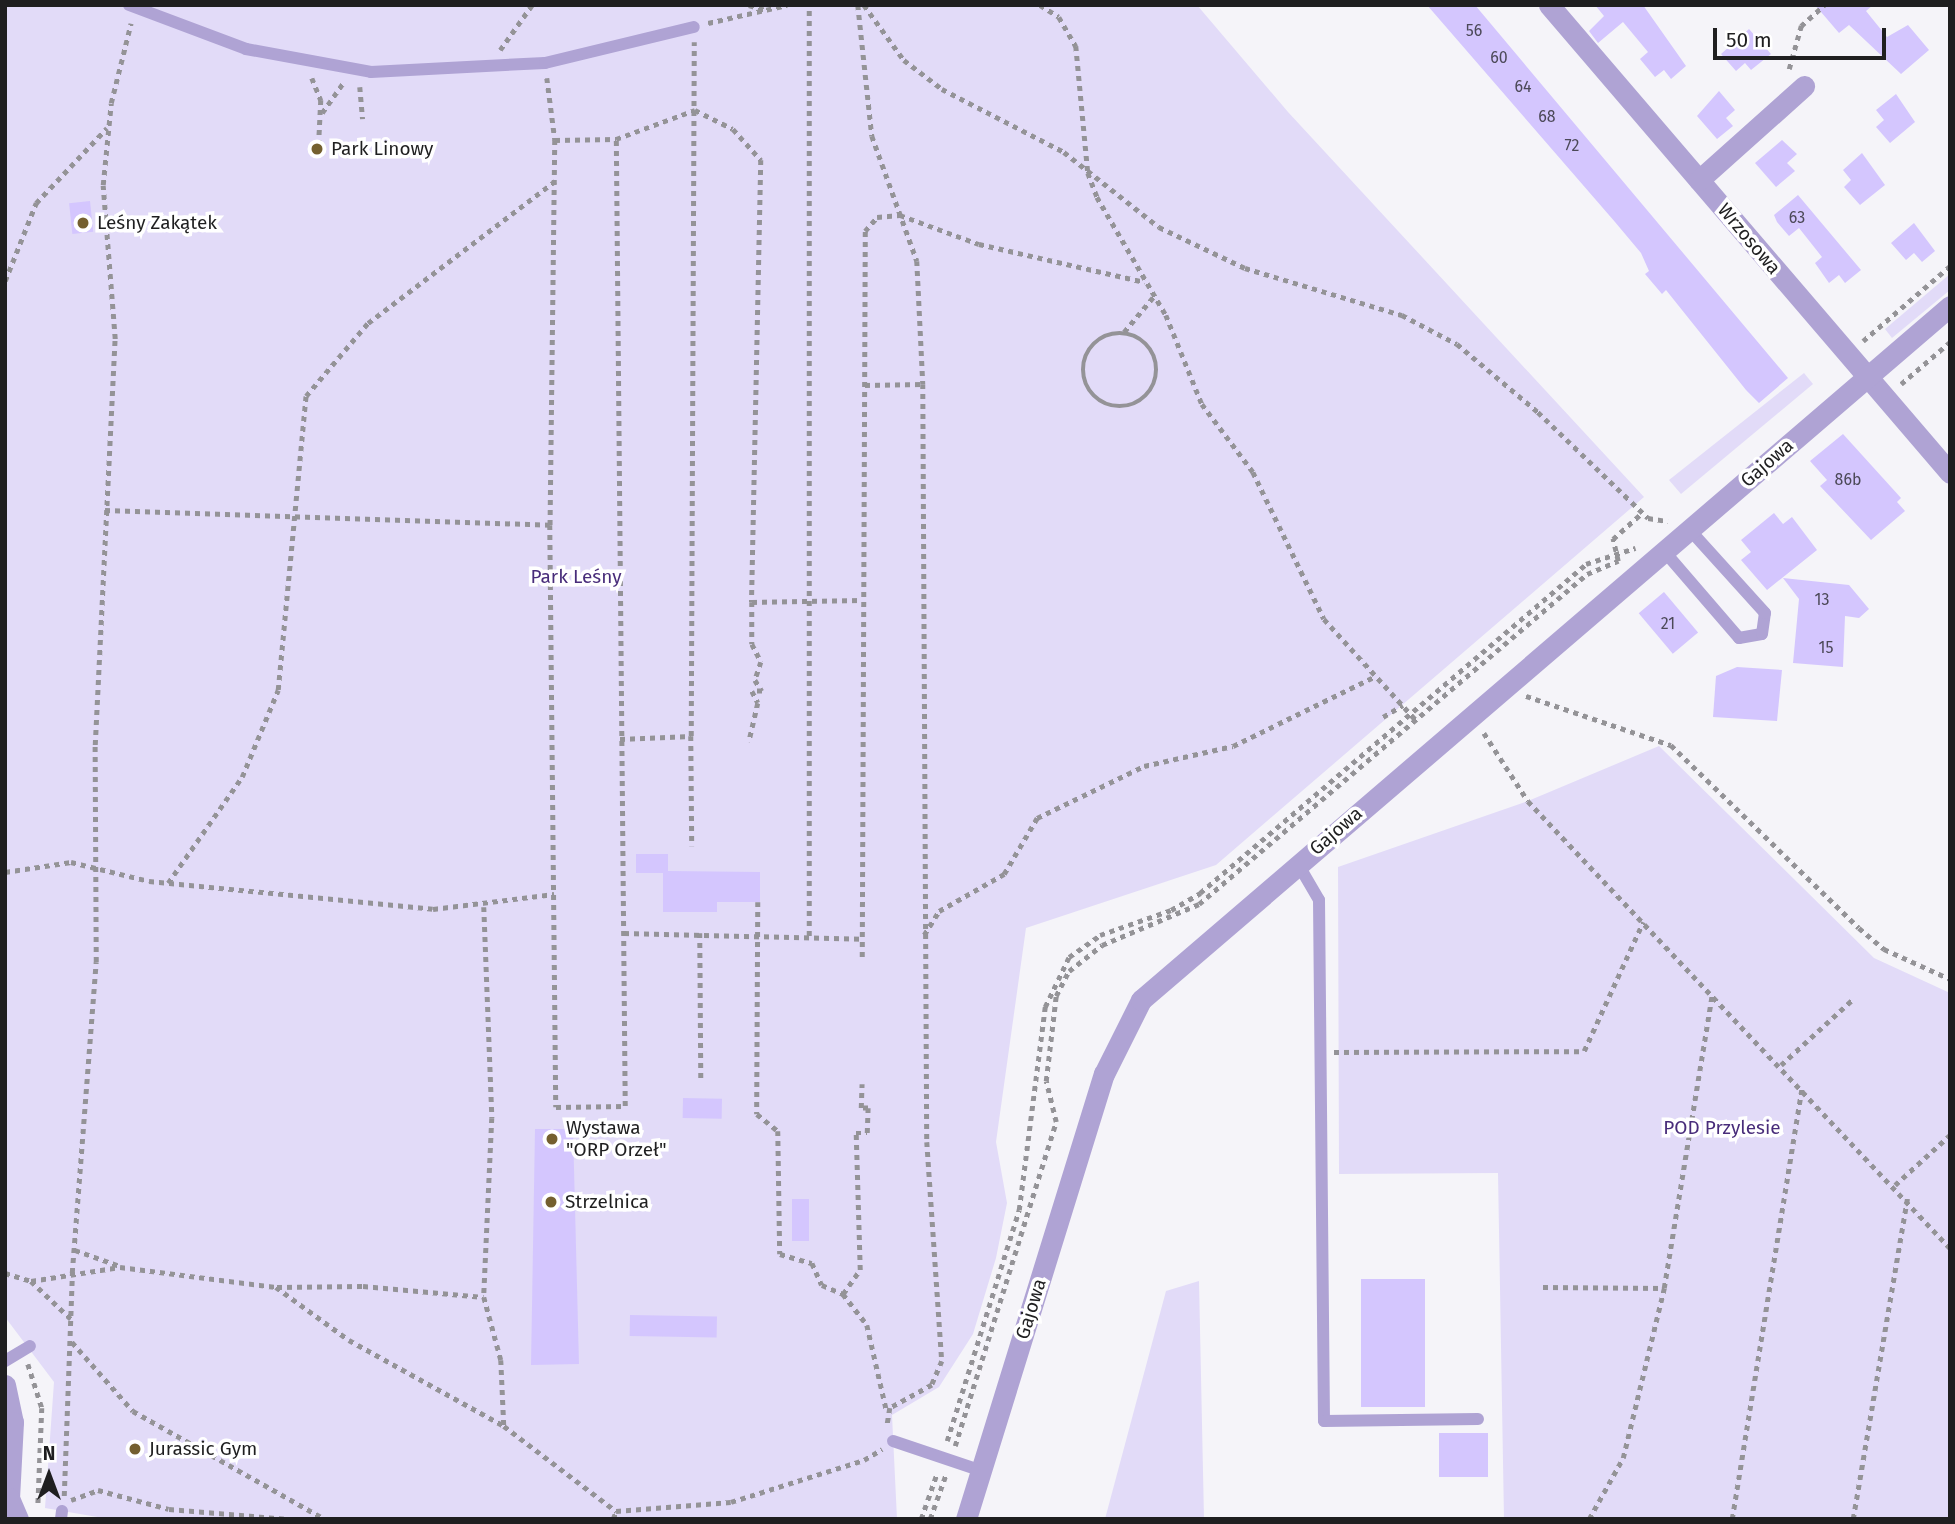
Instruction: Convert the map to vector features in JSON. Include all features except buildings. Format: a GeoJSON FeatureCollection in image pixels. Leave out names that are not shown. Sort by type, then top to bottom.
{"type":"FeatureCollection","features":[{"type":"Feature","properties":{"kind":"street","name":"Wrzosowa"},"geometry":{"type":"LineString","coordinates":[[1549,5],[1950,473]]}},
{"type":"Feature","properties":{"kind":"street"},"geometry":{"type":"LineString","coordinates":[[1699,180],[1804,86]]}},
{"type":"Feature","properties":{"kind":"street","name":"Gajowa"},"geometry":{"type":"LineString","coordinates":[[966,1519],[1126,1020],[1168,974],[1664,551],[1682,526],[1950,306]]}},
{"type":"Feature","properties":{"kind":"street"},"geometry":{"type":"LineString","coordinates":[[5,1385],[13,1422],[9,1498],[18,1519]]}},
{"type":"Feature","properties":{"kind":"lane"},"geometry":{"type":"LineString","coordinates":[[132,7],[204,36],[299,61],[371,72],[492,69],[545,63],[694,26]]}},
{"type":"Feature","properties":{"kind":"lane"},"geometry":{"type":"LineString","coordinates":[[1664,551],[1738,638],[1762,634],[1765,613],[1682,526]]}},
{"type":"Feature","properties":{"kind":"lane"},"geometry":{"type":"LineString","coordinates":[[1298,863],[1319,900],[1323,1052],[1324,1421],[1478,1419]]}},
{"type":"Feature","properties":{"kind":"lane"},"geometry":{"type":"LineString","coordinates":[[5,1362],[26,1348]]}},
{"type":"Feature","properties":{"kind":"lane"},"geometry":{"type":"LineString","coordinates":[[890,1442],[982,1471]]}},
{"type":"Feature","properties":{"kind":"path"},"geometry":{"type":"LineString","coordinates":[[492,69],[505,37],[531,5]]}},
{"type":"Feature","properties":{"kind":"path"},"geometry":{"type":"LineString","coordinates":[[749,5],[765,10]]}},
{"type":"Feature","properties":{"kind":"path"},"geometry":{"type":"LineString","coordinates":[[692,846],[694,26],[787,5]]}},
{"type":"Feature","properties":{"kind":"path"},"geometry":{"type":"LineString","coordinates":[[809,5],[809,936]]}},
{"type":"Feature","properties":{"kind":"path"},"geometry":{"type":"LineString","coordinates":[[858,5],[872,135],[917,261],[923,384],[927,1142],[942,1362],[932,1385],[887,1413]]}},
{"type":"Feature","properties":{"kind":"path"},"geometry":{"type":"LineString","coordinates":[[864,5],[889,44],[942,89],[1063,152],[1159,227],[1245,268],[1402,315],[1457,344],[1538,412],[1648,518],[1682,526]]}},
{"type":"Feature","properties":{"kind":"path"},"geometry":{"type":"LineString","coordinates":[[1040,5],[1059,17],[1076,46],[1088,173],[1154,296],[1202,404],[1258,482],[1304,588],[1416,720]]}},
{"type":"Feature","properties":{"kind":"path"},"geometry":{"type":"LineString","coordinates":[[1778,107],[1801,26],[1824,5]]}},
{"type":"Feature","properties":{"kind":"path"},"geometry":{"type":"LineString","coordinates":[[132,7],[108,126],[103,185],[115,338],[105,510],[96,870],[72,1273],[63,1505],[98,1490],[169,1509],[289,1519]]}},
{"type":"Feature","properties":{"kind":"path"},"geometry":{"type":"LineString","coordinates":[[299,61],[317,88],[321,115],[319,141]]}},
{"type":"Feature","properties":{"kind":"path"},"geometry":{"type":"LineString","coordinates":[[545,63],[555,140],[550,525],[556,1107],[625,1106],[616,139]]}},
{"type":"Feature","properties":{"kind":"path"},"geometry":{"type":"LineString","coordinates":[[321,115],[356,70]]}},
{"type":"Feature","properties":{"kind":"path"},"geometry":{"type":"LineString","coordinates":[[363,119],[357,94],[371,72]]}},
{"type":"Feature","properties":{"kind":"path"},"geometry":{"type":"LineString","coordinates":[[555,140],[616,139],[695,110],[733,129],[761,159],[752,644],[761,663],[755,680],[762,691],[752,691],[758,704],[749,742]]}},
{"type":"Feature","properties":{"kind":"path"},"geometry":{"type":"LineString","coordinates":[[5,281],[36,203],[108,126]]}},
{"type":"Feature","properties":{"kind":"path"},"geometry":{"type":"LineString","coordinates":[[168,883],[242,776],[278,690],[306,397],[368,323],[555,181]]}},
{"type":"Feature","properties":{"kind":"path"},"geometry":{"type":"LineString","coordinates":[[862,957],[865,231],[877,217],[900,215],[979,244],[1145,282]]}},
{"type":"Feature","properties":{"kind":"path"},"geometry":{"type":"LineString","coordinates":[[1850,334],[1859,345],[1950,266]]}},
{"type":"Feature","properties":{"kind":"path"},"geometry":{"type":"LineString","coordinates":[[1124,332],[1147,344],[1156,381],[1140,401],[1115,407],[1094,397],[1082,365],[1101,337],[1124,332],[1154,296]]}},
{"type":"Feature","properties":{"kind":"path"},"geometry":{"type":"LineString","coordinates":[[1885,397],[1950,342]]}},
{"type":"Feature","properties":{"kind":"path"},"geometry":{"type":"LineString","coordinates":[[865,384],[923,384]]}},
{"type":"Feature","properties":{"kind":"path"},"geometry":{"type":"LineString","coordinates":[[105,510],[550,525]]}},
{"type":"Feature","properties":{"kind":"path"},"geometry":{"type":"LineString","coordinates":[[752,602],[862,600]]}},
{"type":"Feature","properties":{"kind":"path"},"geometry":{"type":"LineString","coordinates":[[924,936],[939,911],[1004,874],[1037,818],[1144,766],[1233,746],[1376,676]]}},
{"type":"Feature","properties":{"kind":"path"},"geometry":{"type":"LineString","coordinates":[[1503,688],[1671,745],[1859,928],[1884,948],[1950,979]]}},
{"type":"Feature","properties":{"kind":"path"},"geometry":{"type":"LineString","coordinates":[[1383,717],[1403,705]]}},
{"type":"Feature","properties":{"kind":"path"},"geometry":{"type":"LineString","coordinates":[[1472,715],[1528,801],[1712,996],[1802,1086],[1950,1248]]}},
{"type":"Feature","properties":{"kind":"path"},"geometry":{"type":"LineString","coordinates":[[620,739],[691,736]]}},
{"type":"Feature","properties":{"kind":"path"},"geometry":{"type":"LineString","coordinates":[[5,872],[71,862],[96,870],[168,883],[433,909],[484,907],[554,894]]}},
{"type":"Feature","properties":{"kind":"path"},"geometry":{"type":"LineString","coordinates":[[276,1287],[349,1340],[504,1426],[616,1511],[757,1496],[864,1460],[890,1442],[887,1413],[867,1325],[843,1294],[822,1285],[812,1263],[780,1254],[778,1131],[757,1114],[758,902]]}},
{"type":"Feature","properties":{"kind":"path"},"geometry":{"type":"LineString","coordinates":[[484,907],[492,1118],[484,1297],[501,1360],[504,1426]]}},
{"type":"Feature","properties":{"kind":"path"},"geometry":{"type":"LineString","coordinates":[[1323,1052],[1584,1051],[1643,922]]}},
{"type":"Feature","properties":{"kind":"path"},"geometry":{"type":"LineString","coordinates":[[624,933],[757,934],[862,939]]}},
{"type":"Feature","properties":{"kind":"path"},"geometry":{"type":"LineString","coordinates":[[700,933],[701,1081]]}},
{"type":"Feature","properties":{"kind":"path"},"geometry":{"type":"LineString","coordinates":[[1589,1519],[1623,1458],[1664,1288],[1712,996]]}},
{"type":"Feature","properties":{"kind":"path"},"geometry":{"type":"LineString","coordinates":[[1781,1065],[1852,1000]]}},
{"type":"Feature","properties":{"kind":"path"},"geometry":{"type":"LineString","coordinates":[[843,1294],[860,1270],[862,1149],[856,1148],[856,1133],[867,1133],[862,1084]]}},
{"type":"Feature","properties":{"kind":"path"},"geometry":{"type":"LineString","coordinates":[[1732,1519],[1802,1086]]}},
{"type":"Feature","properties":{"kind":"path"},"geometry":{"type":"LineString","coordinates":[[1895,1185],[1950,1135]]}},
{"type":"Feature","properties":{"kind":"path"},"geometry":{"type":"LineString","coordinates":[[1853,1519],[1907,1198]]}},
{"type":"Feature","properties":{"kind":"path"},"geometry":{"type":"LineString","coordinates":[[75,1250],[120,1267],[276,1287],[363,1286],[484,1297]]}},
{"type":"Feature","properties":{"kind":"path"},"geometry":{"type":"LineString","coordinates":[[31,1281],[120,1267]]}},
{"type":"Feature","properties":{"kind":"path"},"geometry":{"type":"LineString","coordinates":[[5,1273],[31,1281],[72,1320]]}},
{"type":"Feature","properties":{"kind":"path"},"geometry":{"type":"LineString","coordinates":[[1543,1287],[1664,1288]]}},
{"type":"Feature","properties":{"kind":"path"},"geometry":{"type":"LineString","coordinates":[[71,1341],[133,1410],[325,1519]]}},
{"type":"Feature","properties":{"kind":"path"},"geometry":{"type":"LineString","coordinates":[[26,1348],[42,1408],[38,1506],[62,1516]]}},
{"type":"Feature","properties":{"kind":"path"},"geometry":{"type":"LineString","coordinates":[[613,1519],[616,1511]]}},
{"type":"Feature","properties":{"kind":"green space","name":"Park Leśny"},"geometry":{"type":"Polygon","coordinates":[[[5,5],[1197,5],[1288,112],[1644,497],[1216,865],[1026,928],[996,1142],[1007,1203],[996,1258],[973,1334],[939,1387],[892,1415],[897,1519],[109,1519],[45,1508],[54,1382],[5,1317],[5,5]]]}},
{"type":"Feature","properties":{"kind":"green space"},"geometry":{"type":"Polygon","coordinates":[[[1950,274],[1950,290],[1892,338],[1885,329],[1950,274]]]}},
{"type":"Feature","properties":{"kind":"green space"},"geometry":{"type":"Polygon","coordinates":[[[1804,373],[1813,384],[1681,494],[1669,480],[1804,373]]]}},
{"type":"Feature","properties":{"kind":"green space","name":"POD Przylesie"},"geometry":{"type":"Polygon","coordinates":[[[1659,746],[1874,958],[1950,993],[1950,1519],[1504,1519],[1498,1173],[1339,1174],[1338,867],[1528,801],[1659,746]]]}},
{"type":"Feature","properties":{"kind":"green space"},"geometry":{"type":"Polygon","coordinates":[[[1199,1281],[1204,1519],[1105,1519],[1166,1291],[1199,1281]]]}},
{"type":"Feature","properties":{"kind":"place","name":"Park Linowy"},"geometry":{"type":"Point","coordinates":[317,149]}},
{"type":"Feature","properties":{"kind":"place","name":"Leśny Zakątek"},"geometry":{"type":"Point","coordinates":[83,223]}},
{"type":"Feature","properties":{"kind":"place","name":"Wystawa \"ORP Orzeł\""},"geometry":{"type":"Point","coordinates":[552,1139]}},
{"type":"Feature","properties":{"kind":"place","name":"Strzelnica"},"geometry":{"type":"Point","coordinates":[551,1202]}},
{"type":"Feature","properties":{"kind":"place","name":"Jurassic Gym"},"geometry":{"type":"Point","coordinates":[135,1449]}}]}
